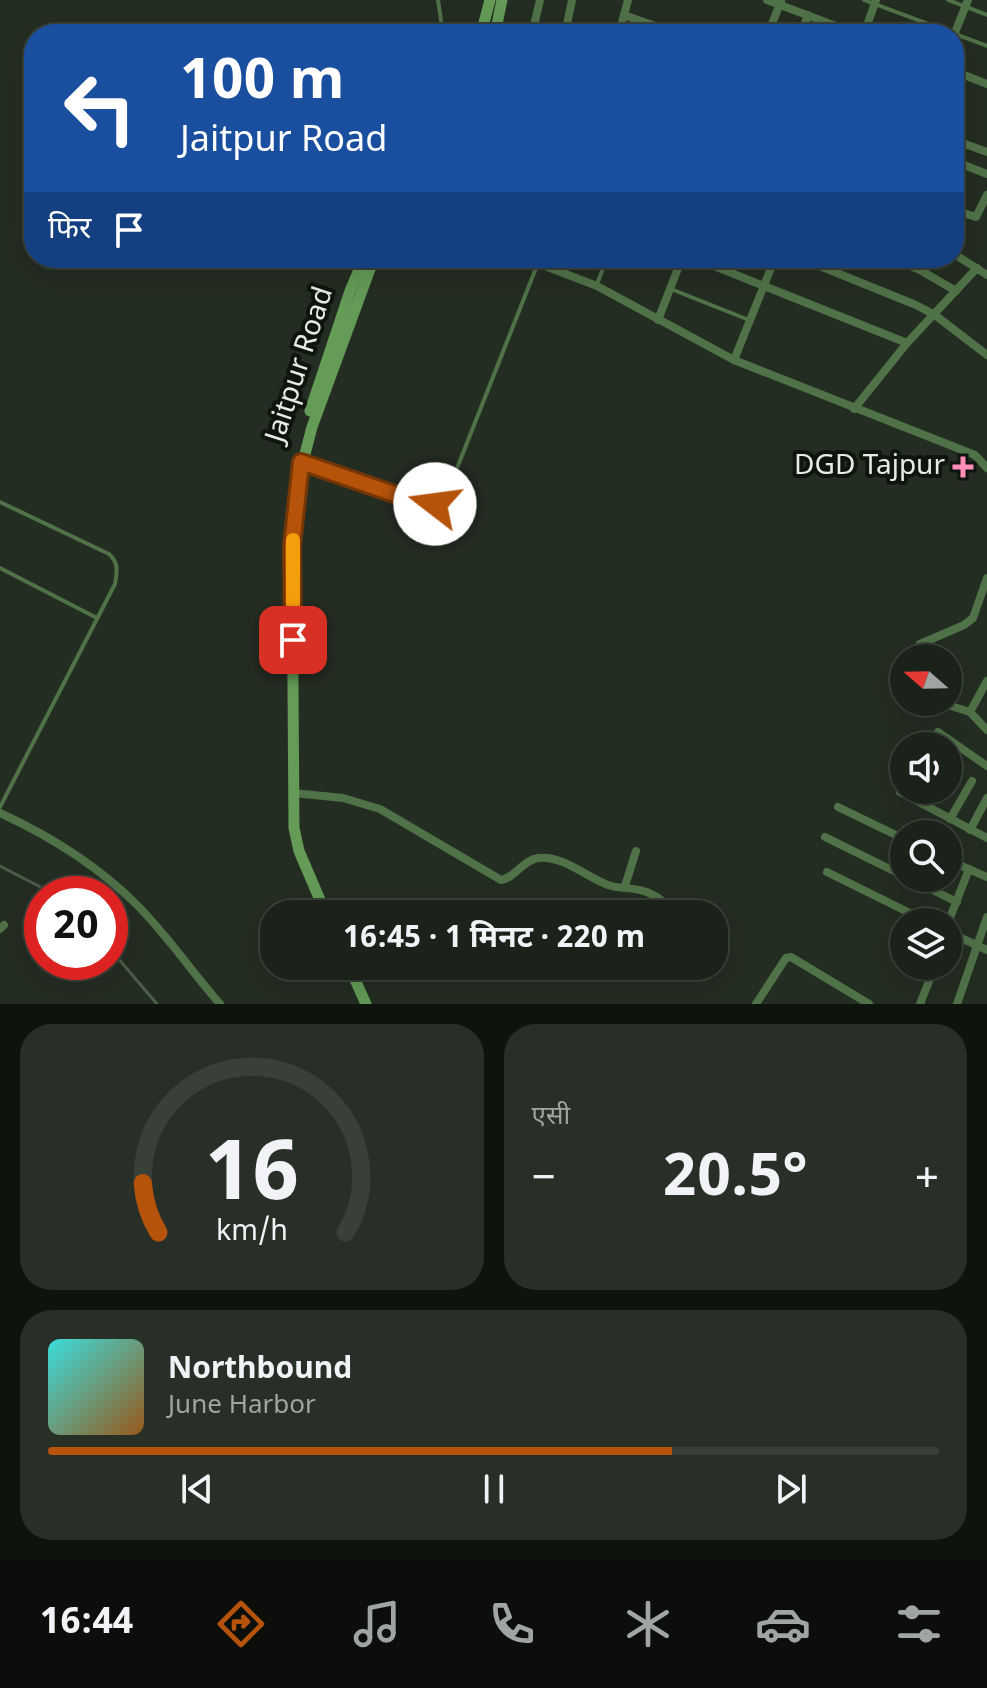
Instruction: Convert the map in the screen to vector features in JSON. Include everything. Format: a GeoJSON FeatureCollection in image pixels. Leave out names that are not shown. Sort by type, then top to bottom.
{"type":"FeatureCollection","features":[{"type":"Feature","properties":{"kind":"street"},"geometry":{"type":"LineString","coordinates":[[490,0],[492,24]]}},
{"type":"Feature","properties":{"kind":"street"},"geometry":{"type":"LineString","coordinates":[[494,24],[502,0]]}},
{"type":"Feature","properties":{"kind":"street"},"geometry":{"type":"LineString","coordinates":[[534,24],[540,0]]}},
{"type":"Feature","properties":{"kind":"street"},"geometry":{"type":"LineString","coordinates":[[567,24],[572,0]]}},
{"type":"Feature","properties":{"kind":"street"},"geometry":{"type":"LineString","coordinates":[[622,24],[628,0]]}},
{"type":"Feature","properties":{"kind":"street"},"geometry":{"type":"LineString","coordinates":[[767,0],[781,2],[831,24]]}},
{"type":"Feature","properties":{"kind":"street"},"geometry":{"type":"LineString","coordinates":[[772,24],[781,2]]}},
{"type":"Feature","properties":{"kind":"street"},"geometry":{"type":"LineString","coordinates":[[868,24],[876,2]]}},
{"type":"Feature","properties":{"kind":"street"},"geometry":{"type":"LineString","coordinates":[[958,24],[967,4]]}},
{"type":"Feature","properties":{"kind":"street"},"geometry":{"type":"LineString","coordinates":[[624,15],[650,24]]}},
{"type":"Feature","properties":{"kind":"street"},"geometry":{"type":"LineString","coordinates":[[805,24],[808,15]]}},
{"type":"Feature","properties":{"kind":"street"},"geometry":{"type":"LineString","coordinates":[[964,75],[987,84]]}},
{"type":"Feature","properties":{"kind":"street"},"geometry":{"type":"LineString","coordinates":[[964,144],[987,152]]}},
{"type":"Feature","properties":{"kind":"street"},"geometry":{"type":"LineString","coordinates":[[964,165],[987,174]]}},
{"type":"Feature","properties":{"kind":"street"},"geometry":{"type":"LineString","coordinates":[[964,213],[976,217],[987,195]]}},
{"type":"Feature","properties":{"kind":"street"},"geometry":{"type":"LineString","coordinates":[[964,260],[987,275]]}},
{"type":"Feature","properties":{"kind":"street","name":"Jaitpur Road"},"geometry":{"type":"LineString","coordinates":[[314,900],[291,846],[288,827],[286,536],[296,455],[360,268]]}},
{"type":"Feature","properties":{"kind":"street","name":"Jaitpur Road"},"geometry":{"type":"LineString","coordinates":[[320,900],[299,851],[294,828],[292,546],[301,462],[370,268]]}},
{"type":"Feature","properties":{"kind":"street"},"geometry":{"type":"LineString","coordinates":[[551,268],[597,286],[734,360],[975,455],[987,468]]}},
{"type":"Feature","properties":{"kind":"street"},"geometry":{"type":"LineString","coordinates":[[658,320],[678,268]]}},
{"type":"Feature","properties":{"kind":"street"},"geometry":{"type":"LineString","coordinates":[[719,268],[907,343]]}},
{"type":"Feature","properties":{"kind":"street"},"geometry":{"type":"LineString","coordinates":[[734,360],[771,268]]}},
{"type":"Feature","properties":{"kind":"street"},"geometry":{"type":"LineString","coordinates":[[824,268],[935,315],[987,355]]}},
{"type":"Feature","properties":{"kind":"street"},"geometry":{"type":"LineString","coordinates":[[915,268],[956,291]]}},
{"type":"Feature","properties":{"kind":"street"},"geometry":{"type":"LineString","coordinates":[[854,409],[907,343],[977,268]]}},
{"type":"Feature","properties":{"kind":"street"},"geometry":{"type":"LineString","coordinates":[[920,644],[964,625],[983,600],[987,578]]}},
{"type":"Feature","properties":{"kind":"street"},"geometry":{"type":"LineString","coordinates":[[970,712],[987,681]]}},
{"type":"Feature","properties":{"kind":"street"},"geometry":{"type":"LineString","coordinates":[[962,709],[970,712],[987,730]]}},
{"type":"Feature","properties":{"kind":"street"},"geometry":{"type":"LineString","coordinates":[[962,749],[987,766]]}},
{"type":"Feature","properties":{"kind":"street"},"geometry":{"type":"LineString","coordinates":[[950,819],[972,781]]}},
{"type":"Feature","properties":{"kind":"street"},"geometry":{"type":"LineString","coordinates":[[293,793],[343,798],[380,809],[501,880],[507,880],[529,862],[542,858],[572,866],[607,884],[651,893],[659,900]]}},
{"type":"Feature","properties":{"kind":"street"},"geometry":{"type":"LineString","coordinates":[[970,830],[986,801]]}},
{"type":"Feature","properties":{"kind":"street"},"geometry":{"type":"LineString","coordinates":[[922,804],[987,838]]}},
{"type":"Feature","properties":{"kind":"street"},"geometry":{"type":"LineString","coordinates":[[838,807],[890,832]]}},
{"type":"Feature","properties":{"kind":"street"},"geometry":{"type":"LineString","coordinates":[[0,813],[37,830],[115,885],[138,906],[220,1004]]}},
{"type":"Feature","properties":{"kind":"street"},"geometry":{"type":"LineString","coordinates":[[825,837],[890,869]]}},
{"type":"Feature","properties":{"kind":"street"},"geometry":{"type":"LineString","coordinates":[[625,886],[636,851]]}},
{"type":"Feature","properties":{"kind":"street"},"geometry":{"type":"LineString","coordinates":[[962,866],[987,877]]}},
{"type":"Feature","properties":{"kind":"street"},"geometry":{"type":"LineString","coordinates":[[955,908],[969,869]]}},
{"type":"Feature","properties":{"kind":"street"},"geometry":{"type":"LineString","coordinates":[[827,872],[900,908]]}},
{"type":"Feature","properties":{"kind":"street"},"geometry":{"type":"LineString","coordinates":[[937,892],[957,902]]}},
{"type":"Feature","properties":{"kind":"street"},"geometry":{"type":"LineString","coordinates":[[957,1004],[987,917]]}},
{"type":"Feature","properties":{"kind":"street"},"geometry":{"type":"LineString","coordinates":[[962,938],[987,950]]}},
{"type":"Feature","properties":{"kind":"street"},"geometry":{"type":"LineString","coordinates":[[756,1004],[786,958],[791,957],[869,1004]]}},
{"type":"Feature","properties":{"kind":"street"},"geometry":{"type":"LineString","coordinates":[[348,980],[359,1004]]}},
{"type":"Feature","properties":{"kind":"street"},"geometry":{"type":"LineString","coordinates":[[355,980],[366,1004]]}},
{"type":"Feature","properties":{"kind":"street"},"geometry":{"type":"LineString","coordinates":[[920,1004],[929,980]]}},
{"type":"Feature","properties":{"kind":"lane"},"geometry":{"type":"LineString","coordinates":[[438,0],[442,24]]}},
{"type":"Feature","properties":{"kind":"lane"},"geometry":{"type":"LineString","coordinates":[[864,0],[930,24]]}},
{"type":"Feature","properties":{"kind":"lane"},"geometry":{"type":"LineString","coordinates":[[948,0],[967,4],[987,15]]}},
{"type":"Feature","properties":{"kind":"lane"},"geometry":{"type":"LineString","coordinates":[[964,38],[987,46]]}},
{"type":"Feature","properties":{"kind":"lane"},"geometry":{"type":"LineString","coordinates":[[301,462],[426,504],[441,502],[536,268]]}},
{"type":"Feature","properties":{"kind":"lane"},"geometry":{"type":"LineString","coordinates":[[597,286],[603,268]]}},
{"type":"Feature","properties":{"kind":"lane"},"geometry":{"type":"LineString","coordinates":[[671,289],[749,320]]}},
{"type":"Feature","properties":{"kind":"lane"},"geometry":{"type":"LineString","coordinates":[[0,502],[114,559],[117,564],[115,584],[0,807]]}},
{"type":"Feature","properties":{"kind":"lane"},"geometry":{"type":"LineString","coordinates":[[0,568],[97,618]]}},
{"type":"Feature","properties":{"kind":"waterway"},"geometry":{"type":"LineString","coordinates":[[0,866],[24,878]]}},
{"type":"Feature","properties":{"kind":"waterway"},"geometry":{"type":"LineString","coordinates":[[128,970],[157,1004]]}},
{"type":"Feature","properties":{"kind":"slow traffic"},"geometry":{"type":"LineString","coordinates":[[293,540],[293,604]]}},
{"type":"Feature","properties":{"kind":"place","name":"DGD Tajpur"},"geometry":{"type":"Point","coordinates":[963,467]}},
{"type":"Feature","properties":{"kind":"route"},"geometry":{"type":"LineString","coordinates":[[293,640],[292,546],[301,462],[412,500],[435,504]]}}]}
